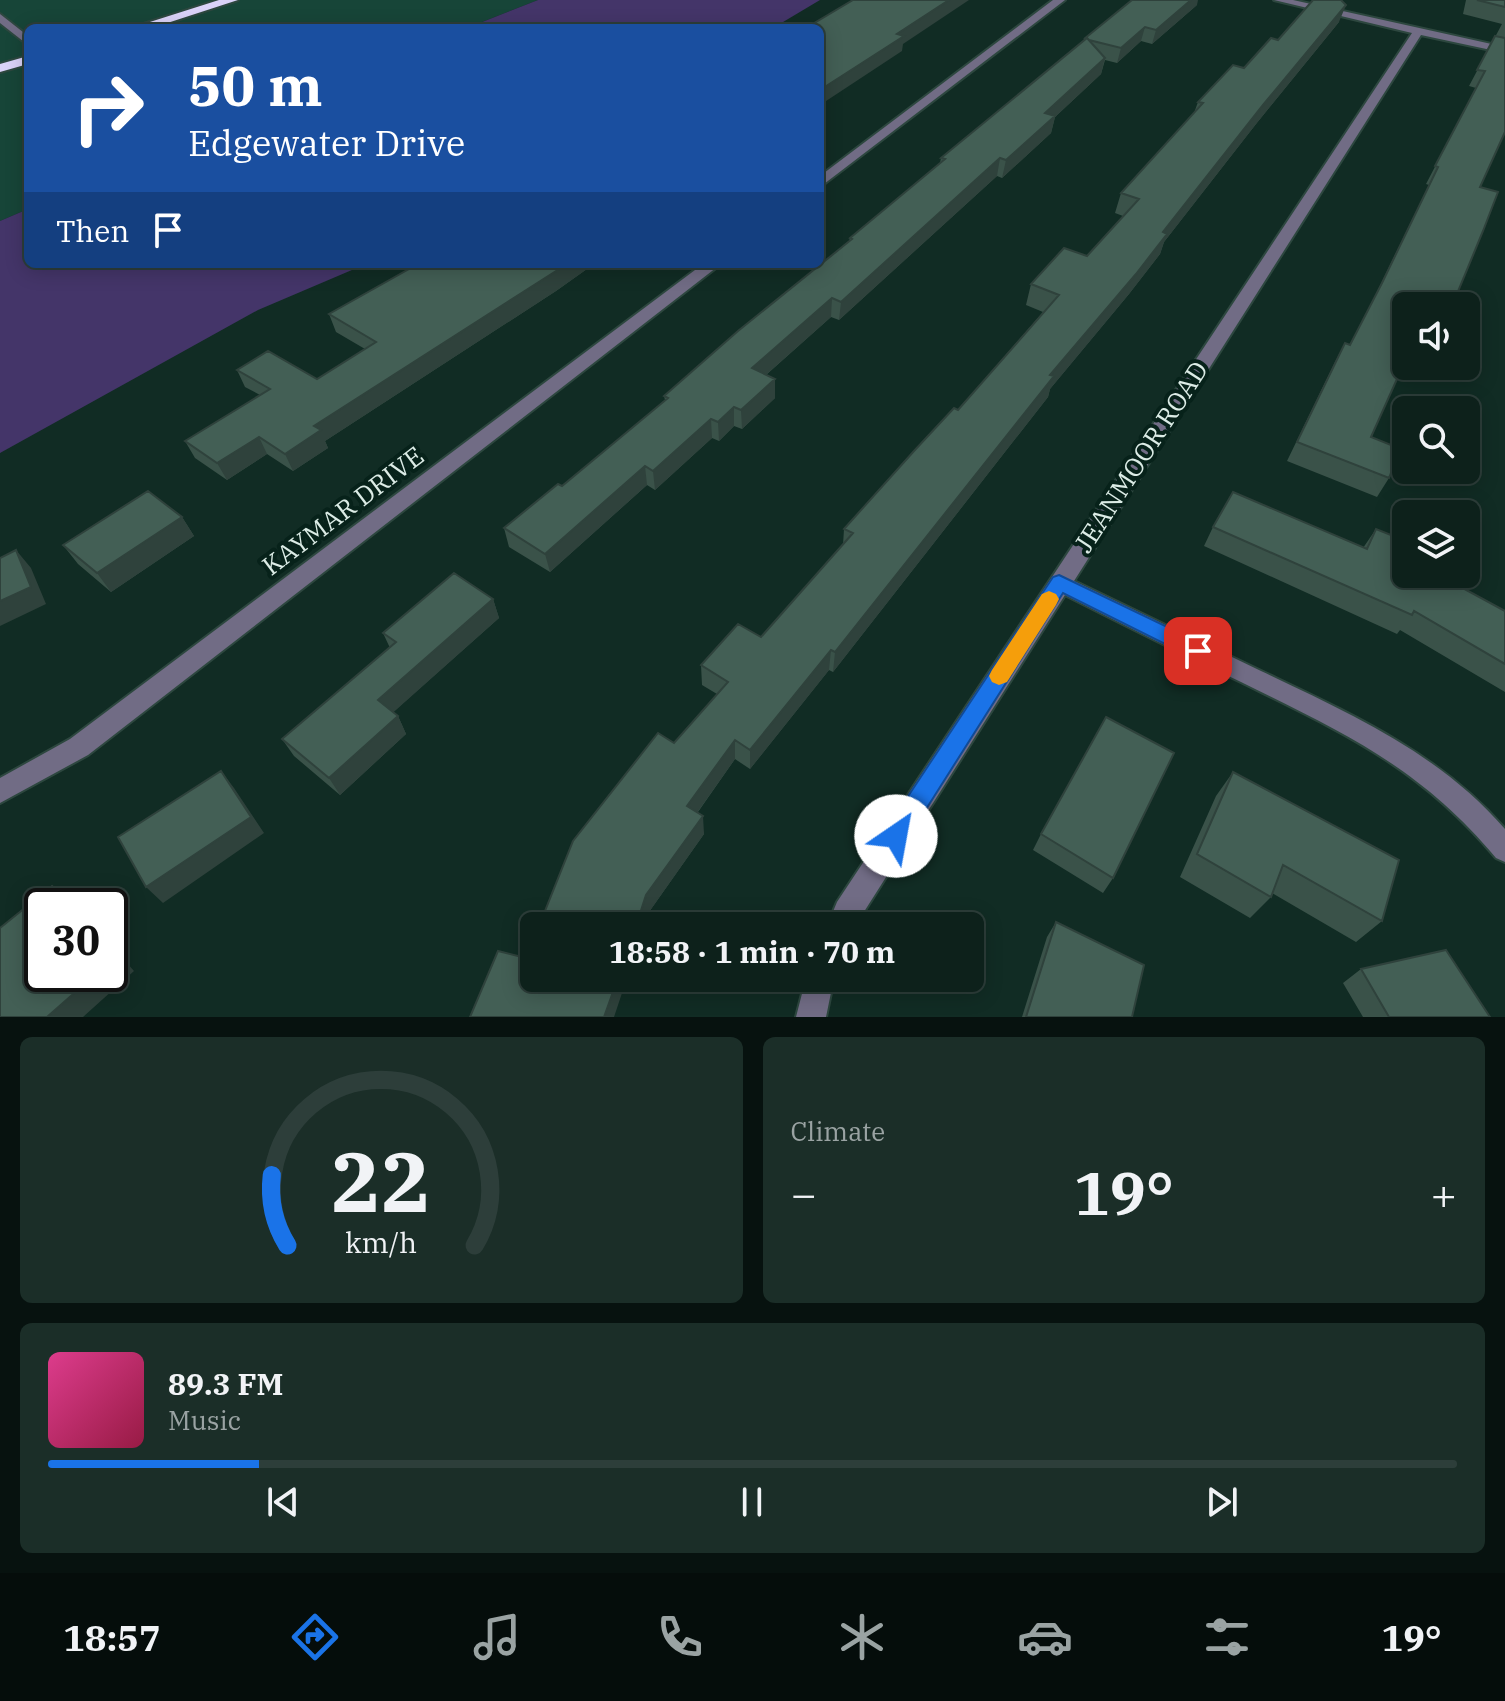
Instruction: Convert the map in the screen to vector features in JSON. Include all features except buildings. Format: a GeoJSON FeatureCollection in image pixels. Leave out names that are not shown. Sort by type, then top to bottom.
{"type":"FeatureCollection","features":[{"type":"Feature","properties":{"kind":"highway"},"geometry":{"type":"LineString","coordinates":[[151,24],[232,0]]}},
{"type":"Feature","properties":{"kind":"highway"},"geometry":{"type":"LineString","coordinates":[[0,68],[24,61]]}},
{"type":"Feature","properties":{"kind":"street"},"geometry":{"type":"LineString","coordinates":[[824,180],[1060,0]]}},
{"type":"Feature","properties":{"kind":"street"},"geometry":{"type":"LineString","coordinates":[[1279,0],[1505,50]]}},
{"type":"Feature","properties":{"kind":"street"},"geometry":{"type":"LineString","coordinates":[[0,17],[24,38]]}},
{"type":"Feature","properties":{"kind":"street","name":"JEANMOOR ROAD"},"geometry":{"type":"LineString","coordinates":[[847,912],[1419,30]]}},
{"type":"Feature","properties":{"kind":"street","name":"KAYMAR DRIVE"},"geometry":{"type":"LineString","coordinates":[[0,791],[79,747],[708,268]]}},
{"type":"Feature","properties":{"kind":"street"},"geometry":{"type":"LineString","coordinates":[[1059,583],[1392,747],[1443,783],[1483,820],[1505,849]]}},
{"type":"Feature","properties":{"kind":"street"},"geometry":{"type":"LineString","coordinates":[[811,1017],[817,992]]}},
{"type":"Feature","properties":{"kind":"green space"},"geometry":{"type":"Polygon","coordinates":[[[0,0],[538,0],[477,24],[24,24],[24,211],[0,221],[0,0]]]}},
{"type":"Feature","properties":{"kind":"shaded area"},"geometry":{"type":"Polygon","coordinates":[[[538,0],[820,0],[780,24],[477,24],[538,0]]]}},
{"type":"Feature","properties":{"kind":"shaded area"},"geometry":{"type":"Polygon","coordinates":[[[24,211],[24,268],[357,268],[258,310],[0,453],[0,221],[24,211]]]}},
{"type":"Feature","properties":{"kind":"slow traffic"},"geometry":{"type":"LineString","coordinates":[[999,676],[1049,599]]}},
{"type":"Feature","properties":{"kind":"route"},"geometry":{"type":"LineString","coordinates":[[896,836],[1059,583],[1198,651]]}}]}
